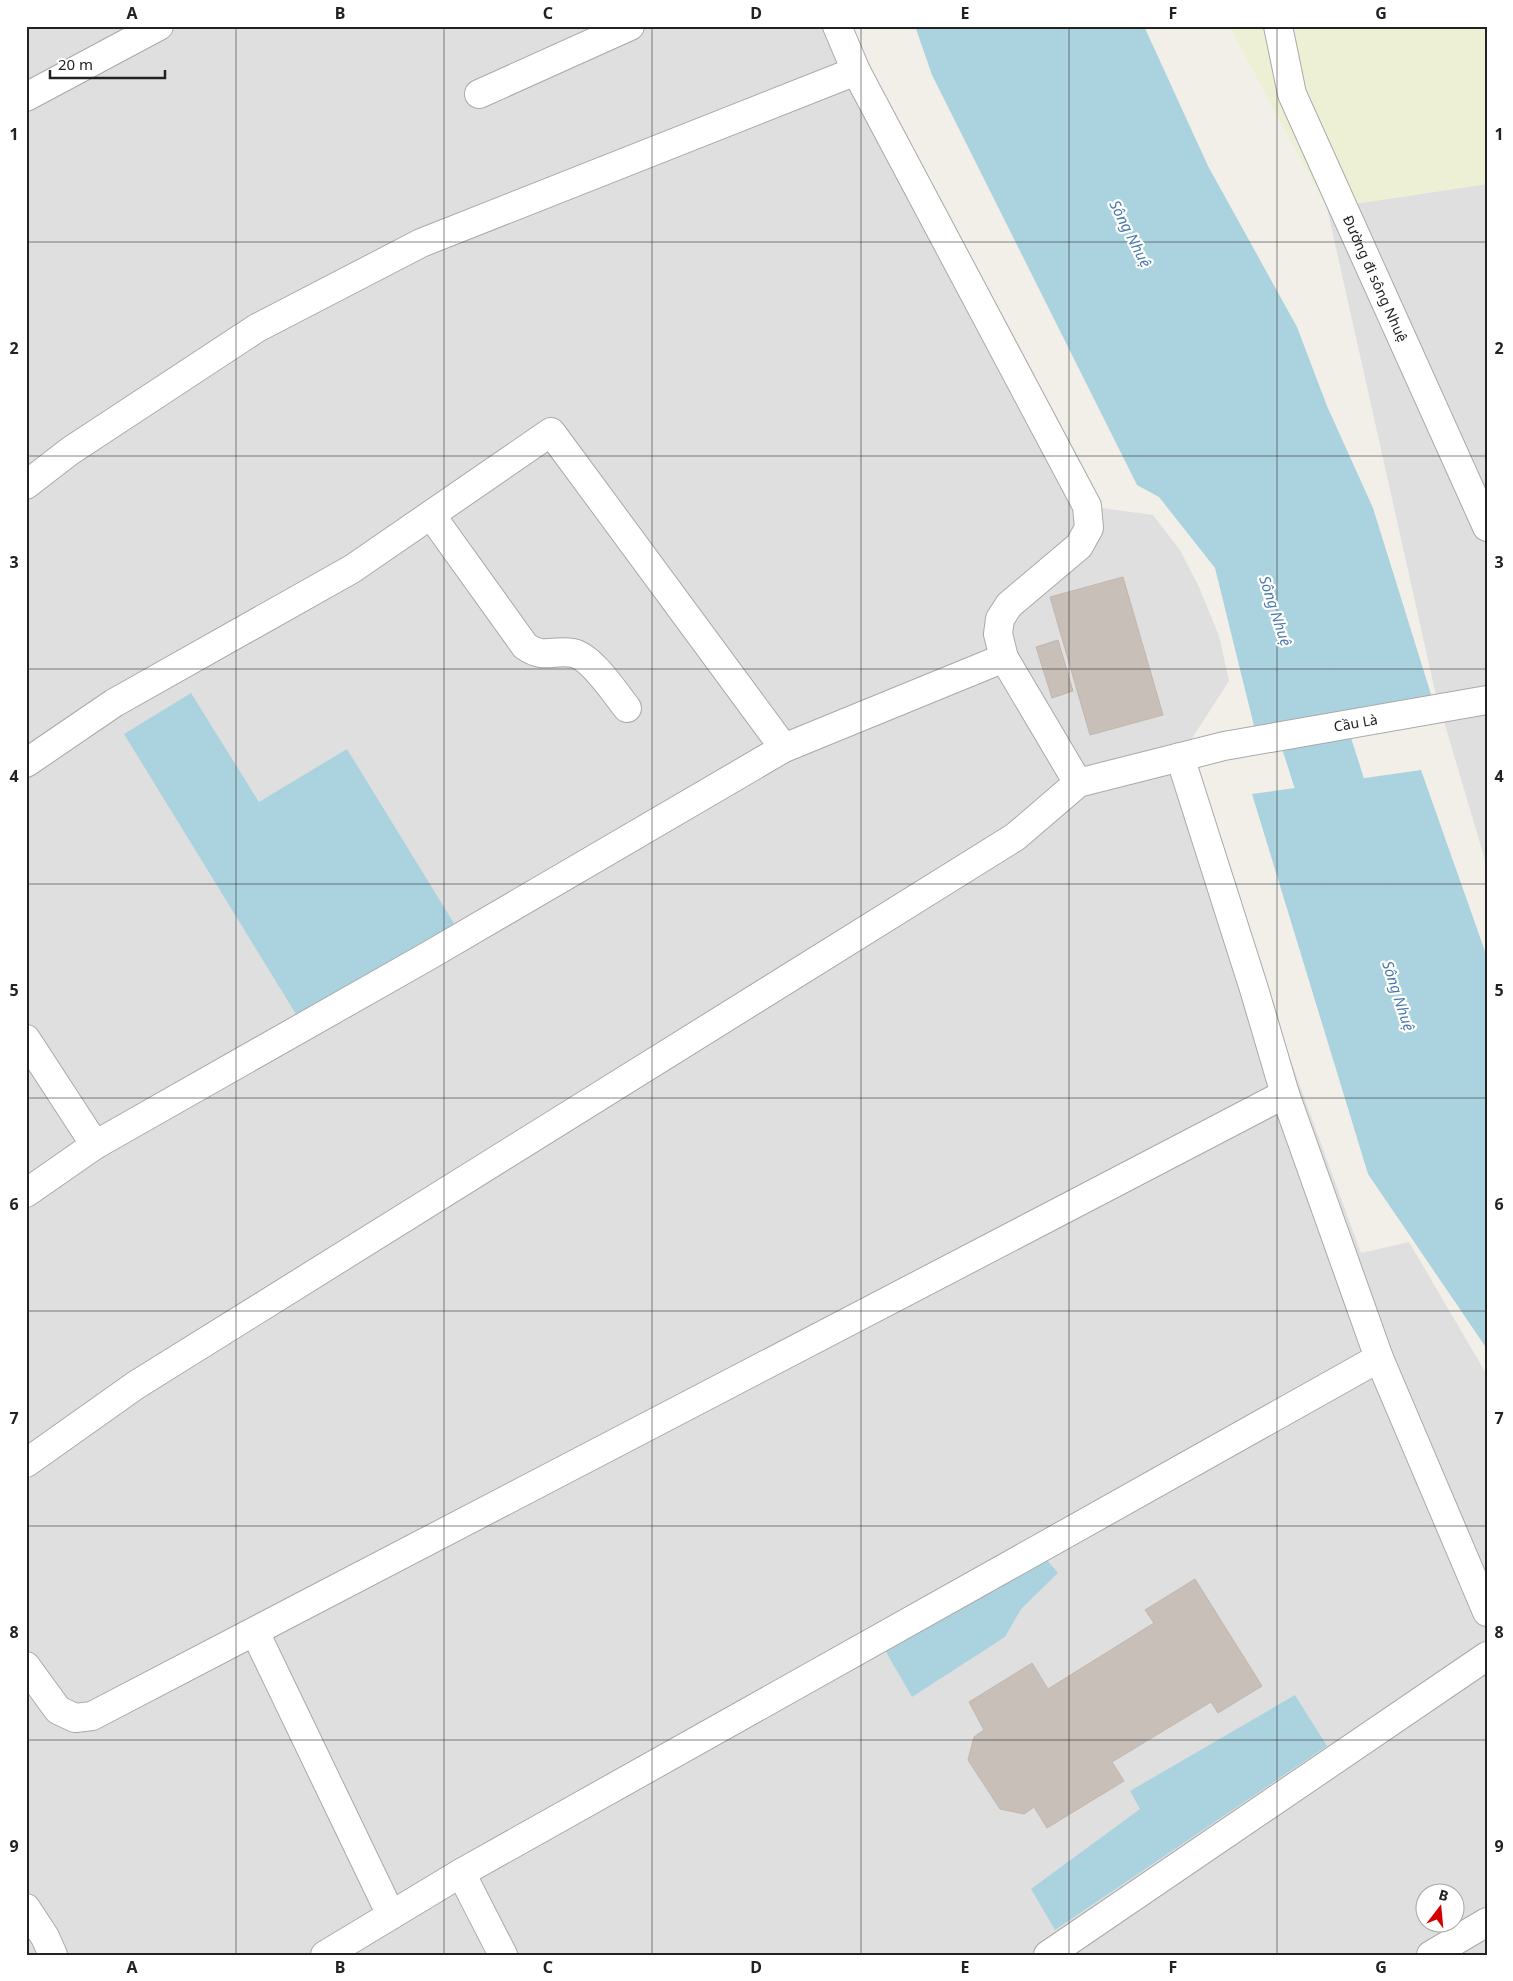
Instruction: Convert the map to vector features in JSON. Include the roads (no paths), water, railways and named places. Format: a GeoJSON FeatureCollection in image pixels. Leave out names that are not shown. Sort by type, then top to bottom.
{"type":"FeatureCollection","features":[{"type":"Feature","properties":{"kind":"street"},"geometry":{"type":"LineString","coordinates":[[26,97],[159,26]]}},
{"type":"Feature","properties":{"kind":"street"},"geometry":{"type":"LineString","coordinates":[[479,94],[630,26]]}},
{"type":"Feature","properties":{"kind":"street"},"geometry":{"type":"LineString","coordinates":[[26,1463],[136,1385],[1016,837],[1078,783],[1004,658],[998,634],[1000,619],[1009,604],[1079,546],[1088,528],[1087,506],[856,71],[837,26]]}},
{"type":"Feature","properties":{"kind":"street","name":"Đường đi sông Nhuệ"},"geometry":{"type":"LineString","coordinates":[[1278,26],[1292,94],[1487,527]]}},
{"type":"Feature","properties":{"kind":"street"},"geometry":{"type":"LineString","coordinates":[[26,484],[70,451],[257,328],[421,243],[856,71]]}},
{"type":"Feature","properties":{"kind":"street"},"geometry":{"type":"LineString","coordinates":[[26,763],[114,703],[352,569],[551,432],[784,748]]}},
{"type":"Feature","properties":{"kind":"street"},"geometry":{"type":"LineString","coordinates":[[431,515],[525,646],[536,654],[574,654],[589,662],[627,708]]}},
{"type":"Feature","properties":{"kind":"street"},"geometry":{"type":"LineString","coordinates":[[26,1193],[95,1146],[428,956],[784,748],[1004,658]]}},
{"type":"Feature","properties":{"kind":"street","name":"Cầu Là"},"geometry":{"type":"LineString","coordinates":[[1078,783],[1224,746],[1487,700]]}},
{"type":"Feature","properties":{"kind":"street"},"geometry":{"type":"LineString","coordinates":[[1180,757],[1254,989],[1285,1094],[1380,1358],[1487,1612]]}},
{"type":"Feature","properties":{"kind":"street"},"geometry":{"type":"LineString","coordinates":[[26,1040],[95,1146]]}},
{"type":"Feature","properties":{"kind":"street"},"geometry":{"type":"LineString","coordinates":[[26,1666],[58,1710],[75,1718],[92,1716],[1285,1094]]}},
{"type":"Feature","properties":{"kind":"street"},"geometry":{"type":"LineString","coordinates":[[326,1955],[461,1873],[1380,1358]]}},
{"type":"Feature","properties":{"kind":"street"},"geometry":{"type":"LineString","coordinates":[[255,1632],[391,1915]]}},
{"type":"Feature","properties":{"kind":"street"},"geometry":{"type":"LineString","coordinates":[[1048,1955],[1487,1656]]}},
{"type":"Feature","properties":{"kind":"street"},"geometry":{"type":"LineString","coordinates":[[461,1873],[503,1955]]}},
{"type":"Feature","properties":{"kind":"street"},"geometry":{"type":"LineString","coordinates":[[26,1908],[45,1937],[53,1955]]}},
{"type":"Feature","properties":{"kind":"street"},"geometry":{"type":"LineString","coordinates":[[1431,1955],[1487,1922]]}},
{"type":"Feature","properties":{"kind":"water"},"geometry":{"type":"Polygon","coordinates":[[[915,26],[1144,26],[1208,166],[1297,327],[1327,406],[1373,508],[1434,704],[1254,726],[1215,568],[1159,497],[1137,485],[932,75],[915,26]]]}},
{"type":"Feature","properties":{"kind":"water"},"geometry":{"type":"Polygon","coordinates":[[[191,693],[259,802],[347,749],[455,925],[299,1019],[124,734],[191,693]]]}},
{"type":"Feature","properties":{"kind":"water"},"geometry":{"type":"Polygon","coordinates":[[[1421,770],[1487,957],[1487,1349],[1368,1174],[1252,794],[1421,770]]]}},
{"type":"Feature","properties":{"kind":"water"},"geometry":{"type":"Polygon","coordinates":[[[1041,1553],[1058,1573],[1021,1609],[1005,1637],[912,1697],[882,1645],[1041,1553]]]}},
{"type":"Feature","properties":{"kind":"water"},"geometry":{"type":"Polygon","coordinates":[[[1295,1695],[1327,1746],[1055,1930],[1031,1889],[1140,1809],[1130,1791],[1295,1695]]]}},
{"type":"Feature","properties":{"kind":"waterway","name":"Sông Nhuệ"},"geometry":{"type":"LineString","coordinates":[[1288,654],[1358,873]]}}]}
